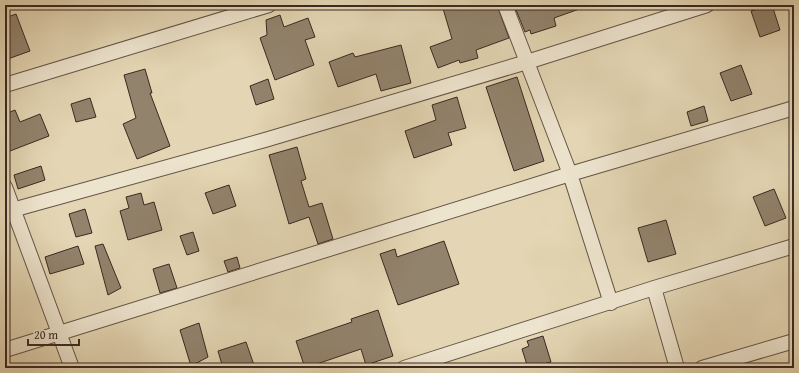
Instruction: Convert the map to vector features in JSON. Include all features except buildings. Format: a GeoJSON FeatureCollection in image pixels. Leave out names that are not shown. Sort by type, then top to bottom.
{"type":"FeatureCollection","features":[{"type":"Feature","properties":{"kind":"street"},"geometry":{"type":"LineString","coordinates":[[5,85],[269,5]]}},
{"type":"Feature","properties":{"kind":"street"},"geometry":{"type":"LineString","coordinates":[[505,5],[570,174],[611,303]]}},
{"type":"Feature","properties":{"kind":"street"},"geometry":{"type":"LineString","coordinates":[[9,210],[265,140],[527,62],[707,5]]}},
{"type":"Feature","properties":{"kind":"street"},"geometry":{"type":"LineString","coordinates":[[5,350],[570,174],[794,108]]}},
{"type":"Feature","properties":{"kind":"street"},"geometry":{"type":"LineString","coordinates":[[5,187],[9,210],[72,368]]}},
{"type":"Feature","properties":{"kind":"street"},"geometry":{"type":"LineString","coordinates":[[404,368],[654,288],[794,246]]}},
{"type":"Feature","properties":{"kind":"street"},"geometry":{"type":"LineString","coordinates":[[654,288],[677,368]]}},
{"type":"Feature","properties":{"kind":"street"},"geometry":{"type":"LineString","coordinates":[[702,368],[794,340]]}}]}
